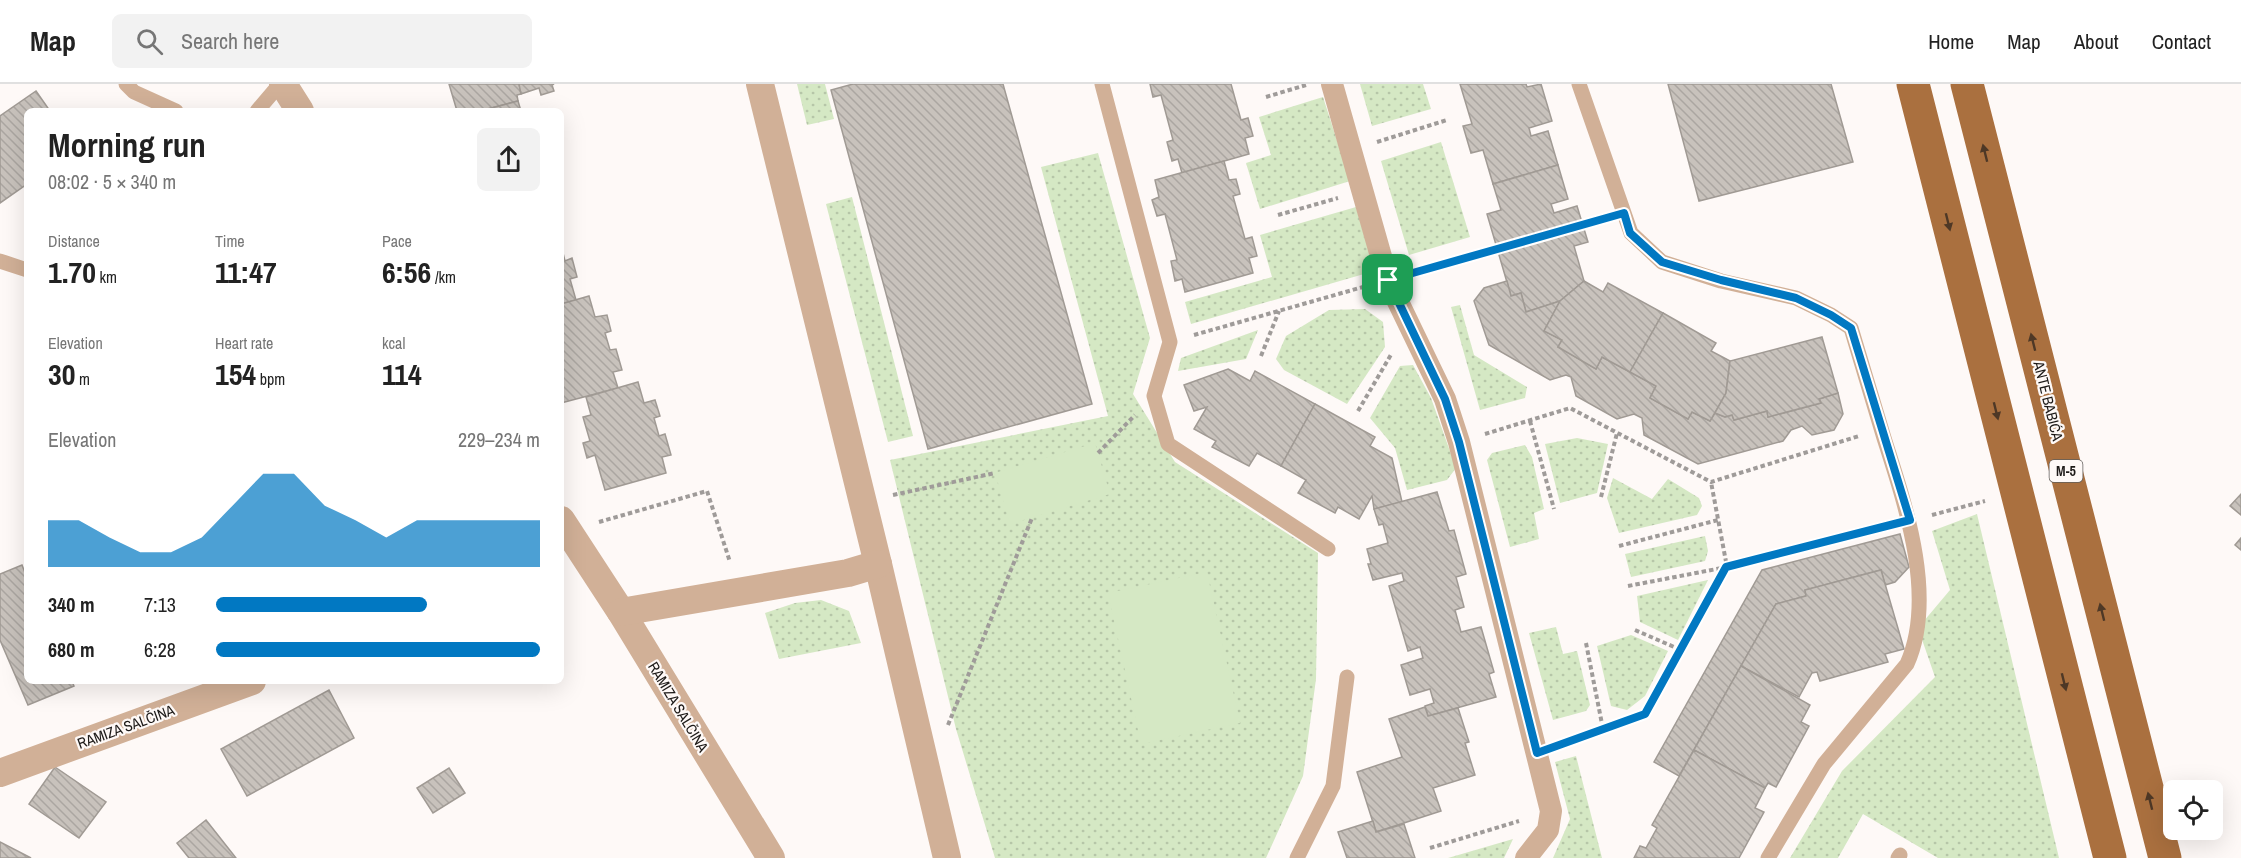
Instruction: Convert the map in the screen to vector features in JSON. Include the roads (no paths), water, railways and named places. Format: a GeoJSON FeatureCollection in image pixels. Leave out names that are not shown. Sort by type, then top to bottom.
{"type":"FeatureCollection","features":[{"type":"Feature","properties":{"kind":"main road"},"geometry":{"type":"LineString","coordinates":[[1913,84],[2110,858]]}},
{"type":"Feature","properties":{"kind":"main road","name":"ANTE BABIĆA"},"geometry":{"type":"LineString","coordinates":[[1967,84],[2165,858]]}},
{"type":"Feature","properties":{"kind":"street"},"geometry":{"type":"LineString","coordinates":[[281,84],[298,108]]}},
{"type":"Feature","properties":{"kind":"street"},"geometry":{"type":"LineString","coordinates":[[760,84],[878,564],[947,858]]}},
{"type":"Feature","properties":{"kind":"street"},"geometry":{"type":"LineString","coordinates":[[1332,84],[1388,280],[1445,399],[1459,442],[1537,753],[1551,811],[1548,830],[1526,858]]}},
{"type":"Feature","properties":{"kind":"street","name":"RAMIZA SALČINA"},"geometry":{"type":"LineString","coordinates":[[564,530],[573,561],[621,612],[771,858]]}},
{"type":"Feature","properties":{"kind":"street"},"geometry":{"type":"LineString","coordinates":[[621,612],[848,573],[878,564]]}},
{"type":"Feature","properties":{"kind":"street","name":"RAMIZA SALČINA"},"geometry":{"type":"LineString","coordinates":[[0,773],[244,684]]}},
{"type":"Feature","properties":{"kind":"lane"},"geometry":{"type":"LineString","coordinates":[[126,84],[134,92],[169,108]]}},
{"type":"Feature","properties":{"kind":"lane"},"geometry":{"type":"LineString","coordinates":[[260,108],[281,84]]}},
{"type":"Feature","properties":{"kind":"lane"},"geometry":{"type":"LineString","coordinates":[[1102,84],[1170,342],[1154,396],[1168,444],[1328,549]]}},
{"type":"Feature","properties":{"kind":"lane"},"geometry":{"type":"LineString","coordinates":[[1579,84],[1630,233],[1662,262],[1721,280],[1796,298],[1831,315],[1851,328],[1910,520],[1919,584],[1914,650],[1907,664],[1824,764],[1768,858]]}},
{"type":"Feature","properties":{"kind":"lane"},"geometry":{"type":"LineString","coordinates":[[0,261],[24,269]]}},
{"type":"Feature","properties":{"kind":"lane"},"geometry":{"type":"LineString","coordinates":[[1297,858],[1333,786],[1347,677]]}}]}
